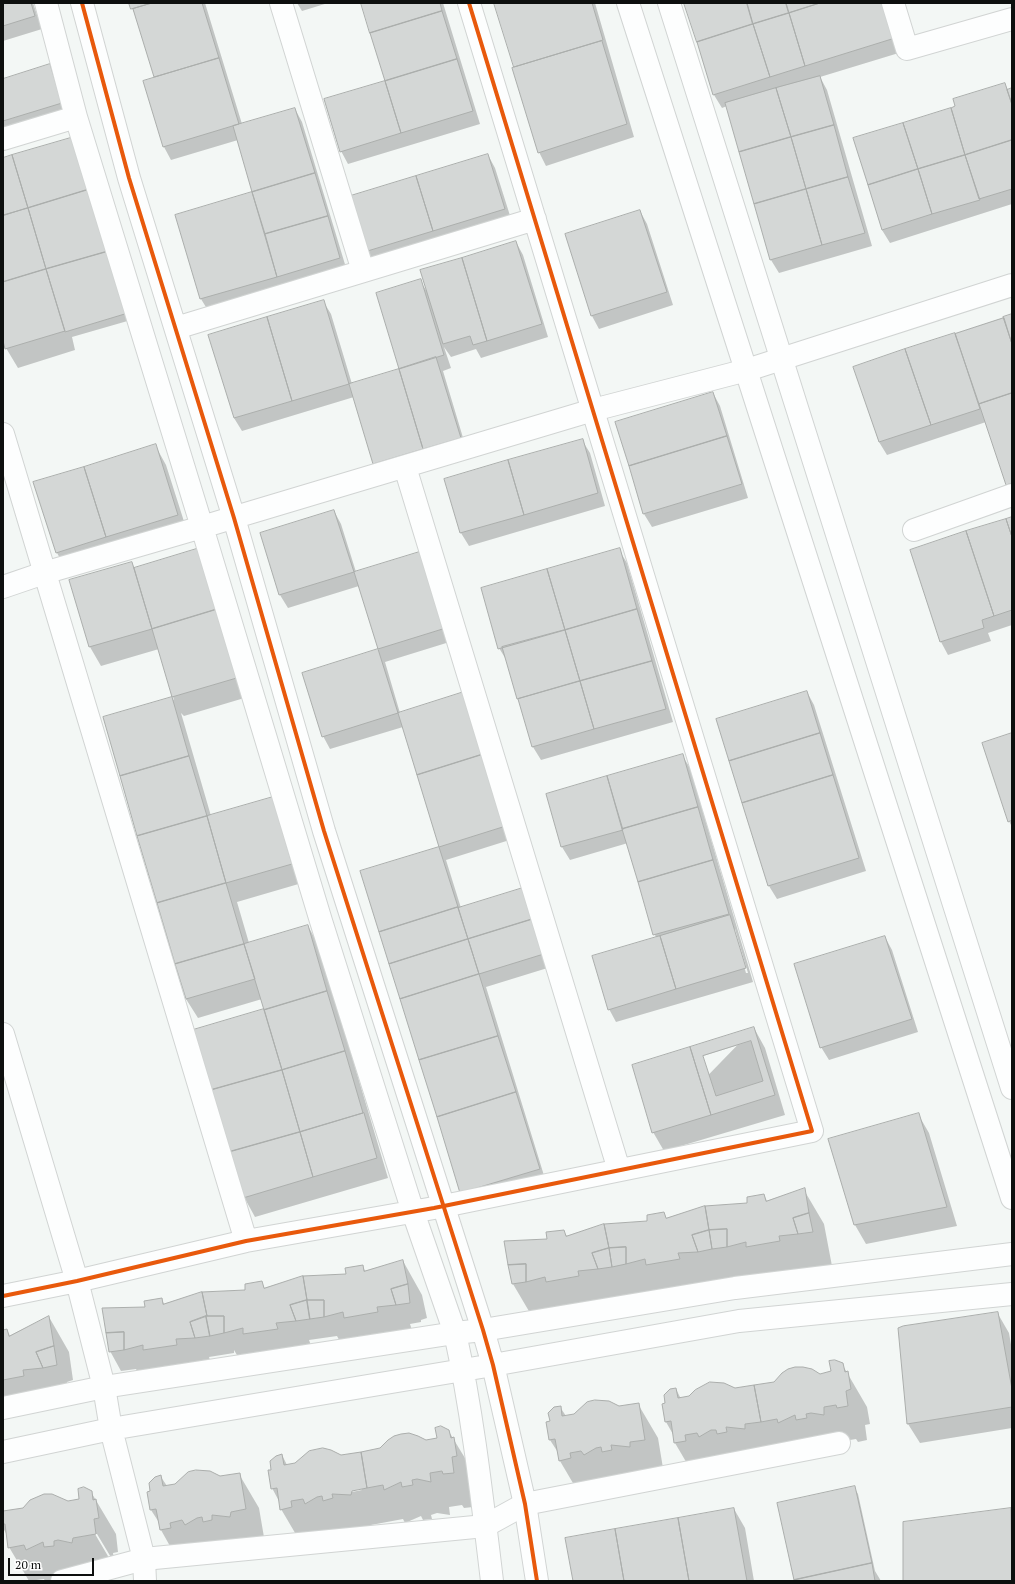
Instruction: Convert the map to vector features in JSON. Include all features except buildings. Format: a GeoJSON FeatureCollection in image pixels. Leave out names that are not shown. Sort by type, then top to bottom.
{"type":"FeatureCollection","features":[{"type":"Feature","properties":{"kind":"street"},"geometry":{"type":"LineString","coordinates":[[46,3],[76,118],[321,921],[413,1212],[455,1334],[463,1370],[492,1581]]}},
{"type":"Feature","properties":{"kind":"street"},"geometry":{"type":"LineString","coordinates":[[82,3],[129,178],[234,518],[324,831],[483,1330],[493,1366],[525,1504],[537,1581]]}},
{"type":"Feature","properties":{"kind":"street"},"geometry":{"type":"LineString","coordinates":[[281,3],[363,271]]}},
{"type":"Feature","properties":{"kind":"street"},"geometry":{"type":"LineString","coordinates":[[3,1296],[77,1281],[246,1241],[413,1212],[812,1131],[469,3]]}},
{"type":"Feature","properties":{"kind":"street"},"geometry":{"type":"LineString","coordinates":[[628,3],[1012,1198]]}},
{"type":"Feature","properties":{"kind":"street"},"geometry":{"type":"LineString","coordinates":[[669,3],[1012,1088]]}},
{"type":"Feature","properties":{"kind":"street"},"geometry":{"type":"LineString","coordinates":[[893,3],[907,49],[1012,19]]}},
{"type":"Feature","properties":{"kind":"street"},"geometry":{"type":"LineString","coordinates":[[3,139],[76,118]]}},
{"type":"Feature","properties":{"kind":"street"},"geometry":{"type":"LineString","coordinates":[[176,328],[535,219]]}},
{"type":"Feature","properties":{"kind":"street"},"geometry":{"type":"LineString","coordinates":[[3,587],[44,573],[234,518],[593,410],[746,370],[1012,285]]}},
{"type":"Feature","properties":{"kind":"street"},"geometry":{"type":"LineString","coordinates":[[3,434],[246,1241]]}},
{"type":"Feature","properties":{"kind":"street"},"geometry":{"type":"LineString","coordinates":[[405,467],[619,1170]]}},
{"type":"Feature","properties":{"kind":"street"},"geometry":{"type":"LineString","coordinates":[[914,530],[1012,495]]}},
{"type":"Feature","properties":{"kind":"street"},"geometry":{"type":"LineString","coordinates":[[3,1034],[77,1281],[104,1387],[111,1429],[144,1560],[146,1581]]}},
{"type":"Feature","properties":{"kind":"street"},"geometry":{"type":"LineString","coordinates":[[3,1408],[104,1387],[483,1330],[735,1288],[1012,1254]]}},
{"type":"Feature","properties":{"kind":"street"},"geometry":{"type":"LineString","coordinates":[[3,1452],[111,1429],[493,1366],[739,1321],[1012,1294]]}},
{"type":"Feature","properties":{"kind":"street"},"geometry":{"type":"LineString","coordinates":[[62,1581],[144,1560],[485,1526],[525,1504],[839,1443]]}},
{"type":"Feature","properties":{"kind":"cycle path"},"geometry":{"type":"LineString","coordinates":[[82,3],[129,178],[234,518],[324,831],[483,1330],[493,1365],[525,1504],[537,1581]]}},
{"type":"Feature","properties":{"kind":"cycle path"},"geometry":{"type":"LineString","coordinates":[[3,1296],[77,1281],[246,1241],[434,1208],[812,1131],[469,3]]}}]}
